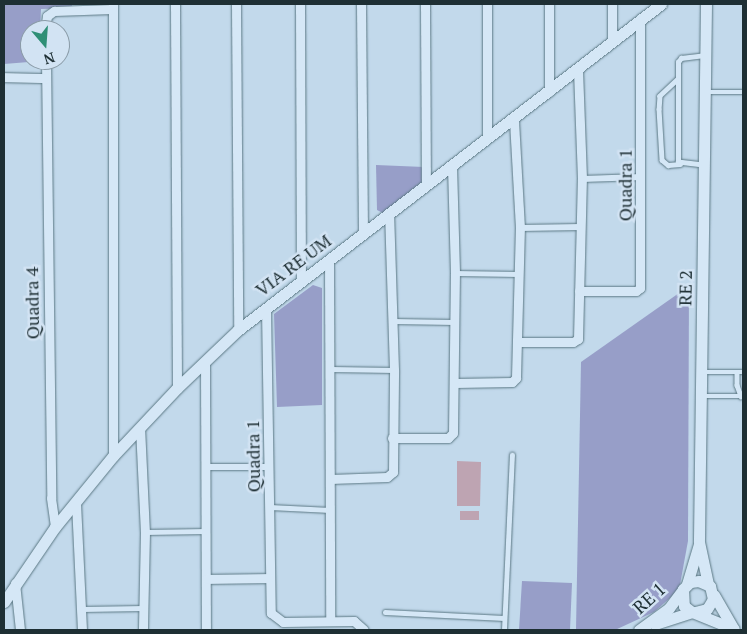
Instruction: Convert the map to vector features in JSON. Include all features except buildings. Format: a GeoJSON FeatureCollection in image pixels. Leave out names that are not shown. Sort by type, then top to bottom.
{"type":"FeatureCollection","features":[{"type":"Feature","properties":{"kind":"street"},"geometry":{"type":"LineString","coordinates":[[175,4],[177,388]]}},
{"type":"Feature","properties":{"kind":"street"},"geometry":{"type":"LineString","coordinates":[[236,4],[238,330]]}},
{"type":"Feature","properties":{"kind":"street"},"geometry":{"type":"LineString","coordinates":[[300,4],[301,280]]}},
{"type":"Feature","properties":{"kind":"street"},"geometry":{"type":"LineString","coordinates":[[361,4],[363,234]]}},
{"type":"Feature","properties":{"kind":"street"},"geometry":{"type":"LineString","coordinates":[[425,4],[426,184]]}},
{"type":"Feature","properties":{"kind":"street"},"geometry":{"type":"LineString","coordinates":[[487,4],[487,138]]}},
{"type":"Feature","properties":{"kind":"street"},"geometry":{"type":"LineString","coordinates":[[549,4],[549,92]]}},
{"type":"Feature","properties":{"kind":"street"},"geometry":{"type":"LineString","coordinates":[[612,4],[612,42]]}},
{"type":"Feature","properties":{"kind":"street","name":"RE 2"},"geometry":{"type":"LineString","coordinates":[[706,4],[704,35],[705,165],[700,542],[708,584]]}},
{"type":"Feature","properties":{"kind":"street","name":"RE 2"},"geometry":{"type":"LineString","coordinates":[[704,35],[714,4]]}},
{"type":"Feature","properties":{"kind":"street","name":"VIA RE UM"},"geometry":{"type":"LineString","coordinates":[[4,602],[15,582],[55,527],[114,456],[177,388],[238,330],[426,184],[549,92],[658,5]]}},
{"type":"Feature","properties":{"kind":"street"},"geometry":{"type":"LineString","coordinates":[[46,20],[47,16],[54,11],[112,7],[114,456]]}},
{"type":"Feature","properties":{"kind":"street","name":"Quadra 1"},"geometry":{"type":"LineString","coordinates":[[579,291],[636,291],[640,288],[642,177],[640,19]]}},
{"type":"Feature","properties":{"kind":"street"},"geometry":{"type":"LineString","coordinates":[[518,342],[577,341],[582,179],[578,69]]}},
{"type":"Feature","properties":{"kind":"street","name":"Quadra 4"},"geometry":{"type":"LineString","coordinates":[[46,70],[51,498],[55,527]]}},
{"type":"Feature","properties":{"kind":"street"},"geometry":{"type":"LineString","coordinates":[[4,77],[46,78]]}},
{"type":"Feature","properties":{"kind":"street"},"geometry":{"type":"LineString","coordinates":[[455,383],[514,382],[518,342],[520,228],[514,118]]}},
{"type":"Feature","properties":{"kind":"street"},"geometry":{"type":"LineString","coordinates":[[392,438],[452,436],[455,383],[455,273],[452,165]]}},
{"type":"Feature","properties":{"kind":"street"},"geometry":{"type":"LineString","coordinates":[[582,179],[642,177]]}},
{"type":"Feature","properties":{"kind":"street"},"geometry":{"type":"LineString","coordinates":[[330,479],[390,476],[394,370],[389,214]]}},
{"type":"Feature","properties":{"kind":"street"},"geometry":{"type":"LineString","coordinates":[[520,228],[580,227]]}},
{"type":"Feature","properties":{"kind":"street"},"geometry":{"type":"LineString","coordinates":[[329,259],[331,369],[330,620],[354,621],[364,630]]}},
{"type":"Feature","properties":{"kind":"street","name":"Quadra 1"},"geometry":{"type":"LineString","coordinates":[[266,308],[270,507],[269,605],[277,620],[330,620]]}},
{"type":"Feature","properties":{"kind":"street"},"geometry":{"type":"LineString","coordinates":[[205,361],[207,467],[206,630]]}},
{"type":"Feature","properties":{"kind":"street"},"geometry":{"type":"LineString","coordinates":[[140,428],[145,532],[143,630]]}},
{"type":"Feature","properties":{"kind":"street"},"geometry":{"type":"LineString","coordinates":[[207,467],[269,467]]}},
{"type":"Feature","properties":{"kind":"street"},"geometry":{"type":"LineString","coordinates":[[76,502],[82,630]]}},
{"type":"Feature","properties":{"kind":"street","name":"RE 2"},"geometry":{"type":"LineString","coordinates":[[685,588],[700,542]]}},
{"type":"Feature","properties":{"kind":"street"},"geometry":{"type":"LineString","coordinates":[[206,579],[268,578]]}},
{"type":"Feature","properties":{"kind":"street"},"geometry":{"type":"LineString","coordinates":[[699,580],[708,584],[735,630],[693,612],[683,604],[685,588],[699,580]]}},
{"type":"Feature","properties":{"kind":"street"},"geometry":{"type":"LineString","coordinates":[[15,582],[20,630]]}},
{"type":"Feature","properties":{"kind":"street","name":"RE 1"},"geometry":{"type":"LineString","coordinates":[[639,630],[669,608],[685,588]]}},
{"type":"Feature","properties":{"kind":"street"},"geometry":{"type":"LineString","coordinates":[[693,612],[710,607],[714,595]]}},
{"type":"Feature","properties":{"kind":"street","name":"RE 1"},"geometry":{"type":"LineString","coordinates":[[639,630],[693,612]]}},
{"type":"Feature","properties":{"kind":"lane"},"geometry":{"type":"LineString","coordinates":[[680,164],[679,60],[704,55]]}},
{"type":"Feature","properties":{"kind":"lane"},"geometry":{"type":"LineString","coordinates":[[678,79],[660,96],[662,160],[668,165],[705,165]]}},
{"type":"Feature","properties":{"kind":"lane"},"geometry":{"type":"LineString","coordinates":[[704,92],[743,92]]}},
{"type":"Feature","properties":{"kind":"lane"},"geometry":{"type":"LineString","coordinates":[[455,273],[519,274]]}},
{"type":"Feature","properties":{"kind":"lane"},"geometry":{"type":"LineString","coordinates":[[393,321],[454,322]]}},
{"type":"Feature","properties":{"kind":"lane"},"geometry":{"type":"LineString","coordinates":[[331,369],[394,370]]}},
{"type":"Feature","properties":{"kind":"lane"},"geometry":{"type":"LineString","coordinates":[[701,372],[743,372]]}},
{"type":"Feature","properties":{"kind":"lane"},"geometry":{"type":"LineString","coordinates":[[701,396],[742,396],[737,385],[737,372]]}},
{"type":"Feature","properties":{"kind":"lane"},"geometry":{"type":"LineString","coordinates":[[504,630],[512,455]]}},
{"type":"Feature","properties":{"kind":"lane"},"geometry":{"type":"LineString","coordinates":[[270,507],[330,510]]}},
{"type":"Feature","properties":{"kind":"lane"},"geometry":{"type":"LineString","coordinates":[[145,532],[206,531]]}},
{"type":"Feature","properties":{"kind":"lane"},"geometry":{"type":"LineString","coordinates":[[82,609],[144,608]]}},
{"type":"Feature","properties":{"kind":"lane"},"geometry":{"type":"LineString","coordinates":[[385,612],[504,618]]}},
{"type":"Feature","properties":{"kind":"shaded area"},"geometry":{"type":"Polygon","coordinates":[[[4,4],[72,4],[72,8],[41,9],[40,20],[20,20],[20,63],[4,64],[4,4]]]}},
{"type":"Feature","properties":{"kind":"shaded area"},"geometry":{"type":"Polygon","coordinates":[[[376,165],[424,167],[423,181],[383,213],[377,210],[376,165]]]}},
{"type":"Feature","properties":{"kind":"shaded area"},"geometry":{"type":"Polygon","coordinates":[[[313,285],[322,288],[322,405],[277,407],[274,314],[313,285]]]}},
{"type":"Feature","properties":{"kind":"shaded area"},"geometry":{"type":"Polygon","coordinates":[[[689,286],[688,541],[679,590],[654,612],[615,630],[576,630],[581,362],[689,286]]]}},
{"type":"Feature","properties":{"kind":"shaded area"},"geometry":{"type":"Polygon","coordinates":[[[457,461],[481,462],[480,506],[457,506],[457,461]]]}},
{"type":"Feature","properties":{"kind":"shaded area"},"geometry":{"type":"Polygon","coordinates":[[[460,511],[479,511],[479,520],[460,520],[460,511]]]}},
{"type":"Feature","properties":{"kind":"shaded area"},"geometry":{"type":"Polygon","coordinates":[[[522,581],[572,583],[570,630],[519,630],[522,581]]]}}]}
